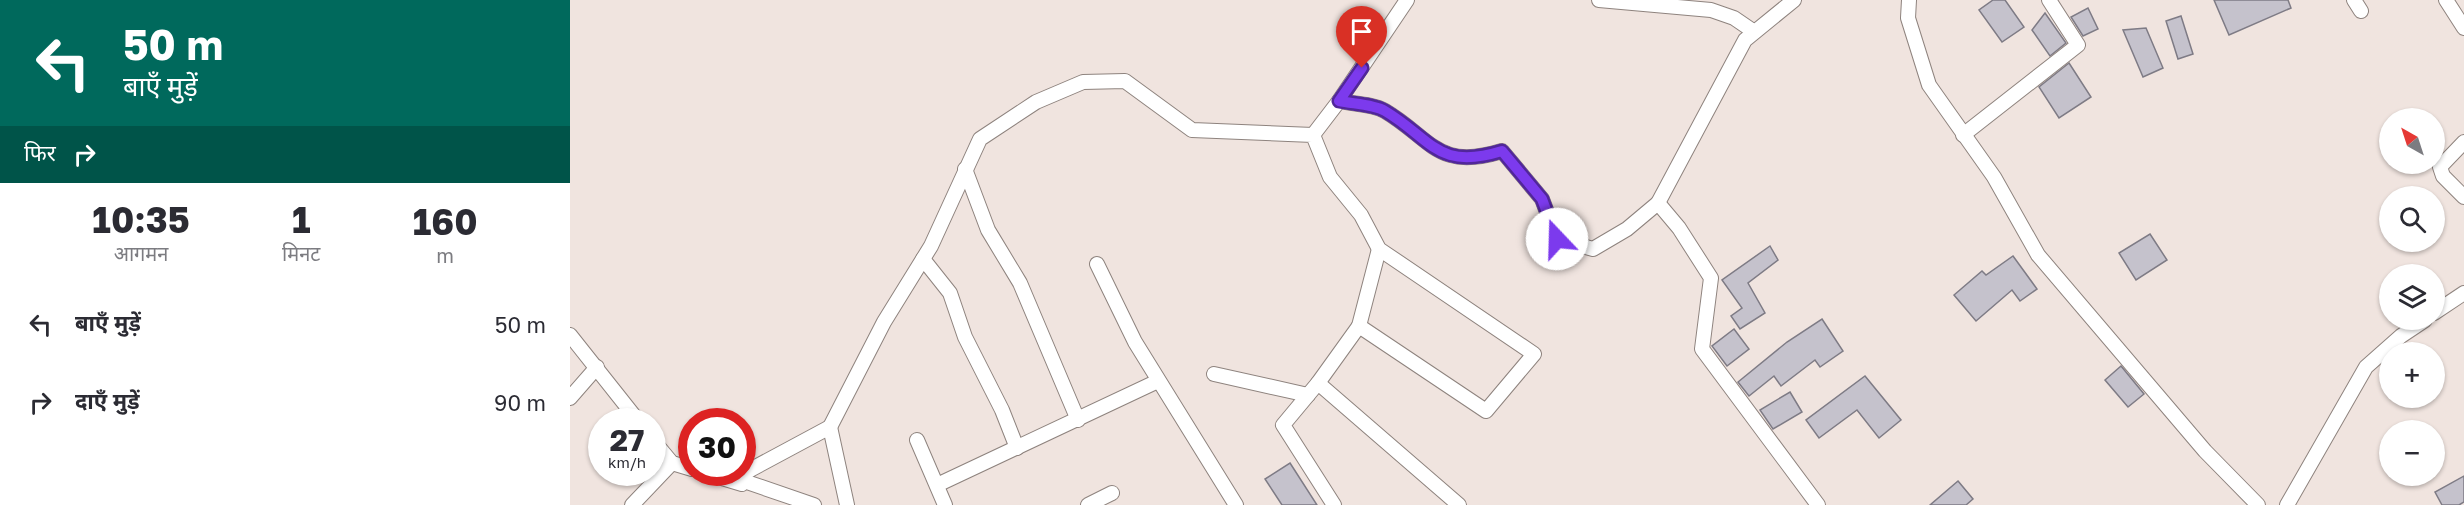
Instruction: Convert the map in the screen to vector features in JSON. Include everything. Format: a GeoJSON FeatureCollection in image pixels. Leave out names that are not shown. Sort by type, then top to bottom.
{"type":"FeatureCollection","features":[{"type":"Feature","properties":{"kind":"street"},"geometry":{"type":"LineString","coordinates":[[1313,135],[1339,101],[1407,0]]}},
{"type":"Feature","properties":{"kind":"street"},"geometry":{"type":"LineString","coordinates":[[1599,0],[1711,9],[1734,18],[1753,31]]}},
{"type":"Feature","properties":{"kind":"street"},"geometry":{"type":"LineString","coordinates":[[1339,101],[1383,110],[1443,155],[1485,156],[1502,151],[1542,199],[1557,239],[1593,249],[1626,229],[1658,204],[1745,40],[1753,31],[1779,15],[1794,0]]}},
{"type":"Feature","properties":{"kind":"street"},"geometry":{"type":"LineString","coordinates":[[1909,0],[1908,18],[1929,85],[1994,177],[2038,255],[2205,451],[2258,505]]}},
{"type":"Feature","properties":{"kind":"street"},"geometry":{"type":"LineString","coordinates":[[1963,135],[2078,45],[2049,0]]}},
{"type":"Feature","properties":{"kind":"street"},"geometry":{"type":"LineString","coordinates":[[2446,0],[2464,28]]}},
{"type":"Feature","properties":{"kind":"street"},"geometry":{"type":"LineString","coordinates":[[812,505],[735,478],[830,427],[884,322],[923,259],[980,139],[1036,102],[1083,82],[1125,81],[1192,130],[1313,135]]}},
{"type":"Feature","properties":{"kind":"street"},"geometry":{"type":"LineString","coordinates":[[1313,135],[1330,177],[1361,215],[1380,249],[1534,354],[1486,411],[1359,326]]}},
{"type":"Feature","properties":{"kind":"street"},"geometry":{"type":"LineString","coordinates":[[2464,142],[2440,167],[2443,176],[2464,197]]}},
{"type":"Feature","properties":{"kind":"street"},"geometry":{"type":"LineString","coordinates":[[965,169],[988,230],[1020,283],[1078,420]]}},
{"type":"Feature","properties":{"kind":"street"},"geometry":{"type":"LineString","coordinates":[[1658,204],[1679,228],[1711,278],[1702,349],[1818,505]]}},
{"type":"Feature","properties":{"kind":"street"},"geometry":{"type":"LineString","coordinates":[[1334,505],[1283,425],[1318,383],[1359,326],[1380,249]]}},
{"type":"Feature","properties":{"kind":"street"},"geometry":{"type":"LineString","coordinates":[[923,259],[950,292],[966,337],[1002,410],[1017,448]]}},
{"type":"Feature","properties":{"kind":"street"},"geometry":{"type":"LineString","coordinates":[[1097,264],[1135,342],[1236,505]]}},
{"type":"Feature","properties":{"kind":"street"},"geometry":{"type":"LineString","coordinates":[[2445,306],[2464,293]]}},
{"type":"Feature","properties":{"kind":"street"},"geometry":{"type":"LineString","coordinates":[[2289,504],[2366,367],[2410,330]]}},
{"type":"Feature","properties":{"kind":"street"},"geometry":{"type":"LineString","coordinates":[[570,335],[628,408]]}},
{"type":"Feature","properties":{"kind":"street"},"geometry":{"type":"LineString","coordinates":[[570,398],[597,367]]}},
{"type":"Feature","properties":{"kind":"street"},"geometry":{"type":"LineString","coordinates":[[1214,374],[1308,395]]}},
{"type":"Feature","properties":{"kind":"street"},"geometry":{"type":"LineString","coordinates":[[937,485],[1158,381]]}},
{"type":"Feature","properties":{"kind":"street"},"geometry":{"type":"LineString","coordinates":[[1318,383],[1459,505]]}},
{"type":"Feature","properties":{"kind":"street"},"geometry":{"type":"LineString","coordinates":[[830,427],[847,505]]}},
{"type":"Feature","properties":{"kind":"street"},"geometry":{"type":"LineString","coordinates":[[918,440],[945,505]]}},
{"type":"Feature","properties":{"kind":"street"},"geometry":{"type":"LineString","coordinates":[[666,456],[672,463],[678,465]]}},
{"type":"Feature","properties":{"kind":"street"},"geometry":{"type":"LineString","coordinates":[[632,505],[672,463]]}},
{"type":"Feature","properties":{"kind":"street"},"geometry":{"type":"LineString","coordinates":[[749,486],[812,505]]}},
{"type":"Feature","properties":{"kind":"street"},"geometry":{"type":"LineString","coordinates":[[1088,505],[1112,493]]}},
{"type":"Feature","properties":{"kind":"building"},"geometry":{"type":"Polygon","coordinates":[[[1993,0],[2005,0],[2024,27],[2002,42],[1979,10],[1993,0]]]}},
{"type":"Feature","properties":{"kind":"building"},"geometry":{"type":"Polygon","coordinates":[[[2214,0],[2288,0],[2291,8],[2229,35],[2214,0]]]}},
{"type":"Feature","properties":{"kind":"building"},"geometry":{"type":"Polygon","coordinates":[[[2088,8],[2098,29],[2083,36],[2071,17],[2088,8]]]}},
{"type":"Feature","properties":{"kind":"building"},"geometry":{"type":"Polygon","coordinates":[[[2045,13],[2066,43],[2050,56],[2032,30],[2045,13]]]}},
{"type":"Feature","properties":{"kind":"building"},"geometry":{"type":"Polygon","coordinates":[[[2181,16],[2193,54],[2178,59],[2166,21],[2181,16]]]}},
{"type":"Feature","properties":{"kind":"building"},"geometry":{"type":"Polygon","coordinates":[[[2146,28],[2163,68],[2143,77],[2123,30],[2146,28]]]}},
{"type":"Feature","properties":{"kind":"building"},"geometry":{"type":"Polygon","coordinates":[[[2069,63],[2091,97],[2059,118],[2039,87],[2069,63]]]}},
{"type":"Feature","properties":{"kind":"building"},"geometry":{"type":"Polygon","coordinates":[[[2150,234],[2167,260],[2136,280],[2119,253],[2150,234]]]}},
{"type":"Feature","properties":{"kind":"building"},"geometry":{"type":"Polygon","coordinates":[[[1770,246],[1778,260],[1748,283],[1765,313],[1740,329],[1731,316],[1742,308],[1722,280],[1770,246]]]}},
{"type":"Feature","properties":{"kind":"building"},"geometry":{"type":"Polygon","coordinates":[[[2013,256],[2037,289],[2020,301],[2012,290],[1976,321],[1954,295],[1982,271],[1986,275],[2013,256]]]}},
{"type":"Feature","properties":{"kind":"building"},"geometry":{"type":"Polygon","coordinates":[[[1822,319],[1843,351],[1820,367],[1815,360],[1781,386],[1774,376],[1749,396],[1738,382],[1787,342],[1822,319]]]}},
{"type":"Feature","properties":{"kind":"building"},"geometry":{"type":"Polygon","coordinates":[[[1734,329],[1749,349],[1727,366],[1712,346],[1734,329]]]}},
{"type":"Feature","properties":{"kind":"building"},"geometry":{"type":"Polygon","coordinates":[[[2121,366],[2144,394],[2128,407],[2105,380],[2121,366]]]}},
{"type":"Feature","properties":{"kind":"building"},"geometry":{"type":"Polygon","coordinates":[[[1865,376],[1901,420],[1879,438],[1857,410],[1819,438],[1806,420],[1865,376]]]}},
{"type":"Feature","properties":{"kind":"building"},"geometry":{"type":"Polygon","coordinates":[[[1790,392],[1802,412],[1773,429],[1760,410],[1790,392]]]}},
{"type":"Feature","properties":{"kind":"building"},"geometry":{"type":"Polygon","coordinates":[[[1290,463],[1317,505],[1282,505],[1265,479],[1290,463]]]}},
{"type":"Feature","properties":{"kind":"building"},"geometry":{"type":"Polygon","coordinates":[[[2464,476],[2464,502],[2459,505],[2442,505],[2435,492],[2464,476]]]}},
{"type":"Feature","properties":{"kind":"building"},"geometry":{"type":"Polygon","coordinates":[[[1958,481],[1973,499],[1966,505],[1930,505],[1958,481]]]}},
{"type":"Feature","properties":{"kind":"route"},"geometry":{"type":"LineString","coordinates":[[1362,68],[1339,101],[1383,110],[1443,155],[1485,156],[1502,151],[1542,199],[1557,239]]}}]}
